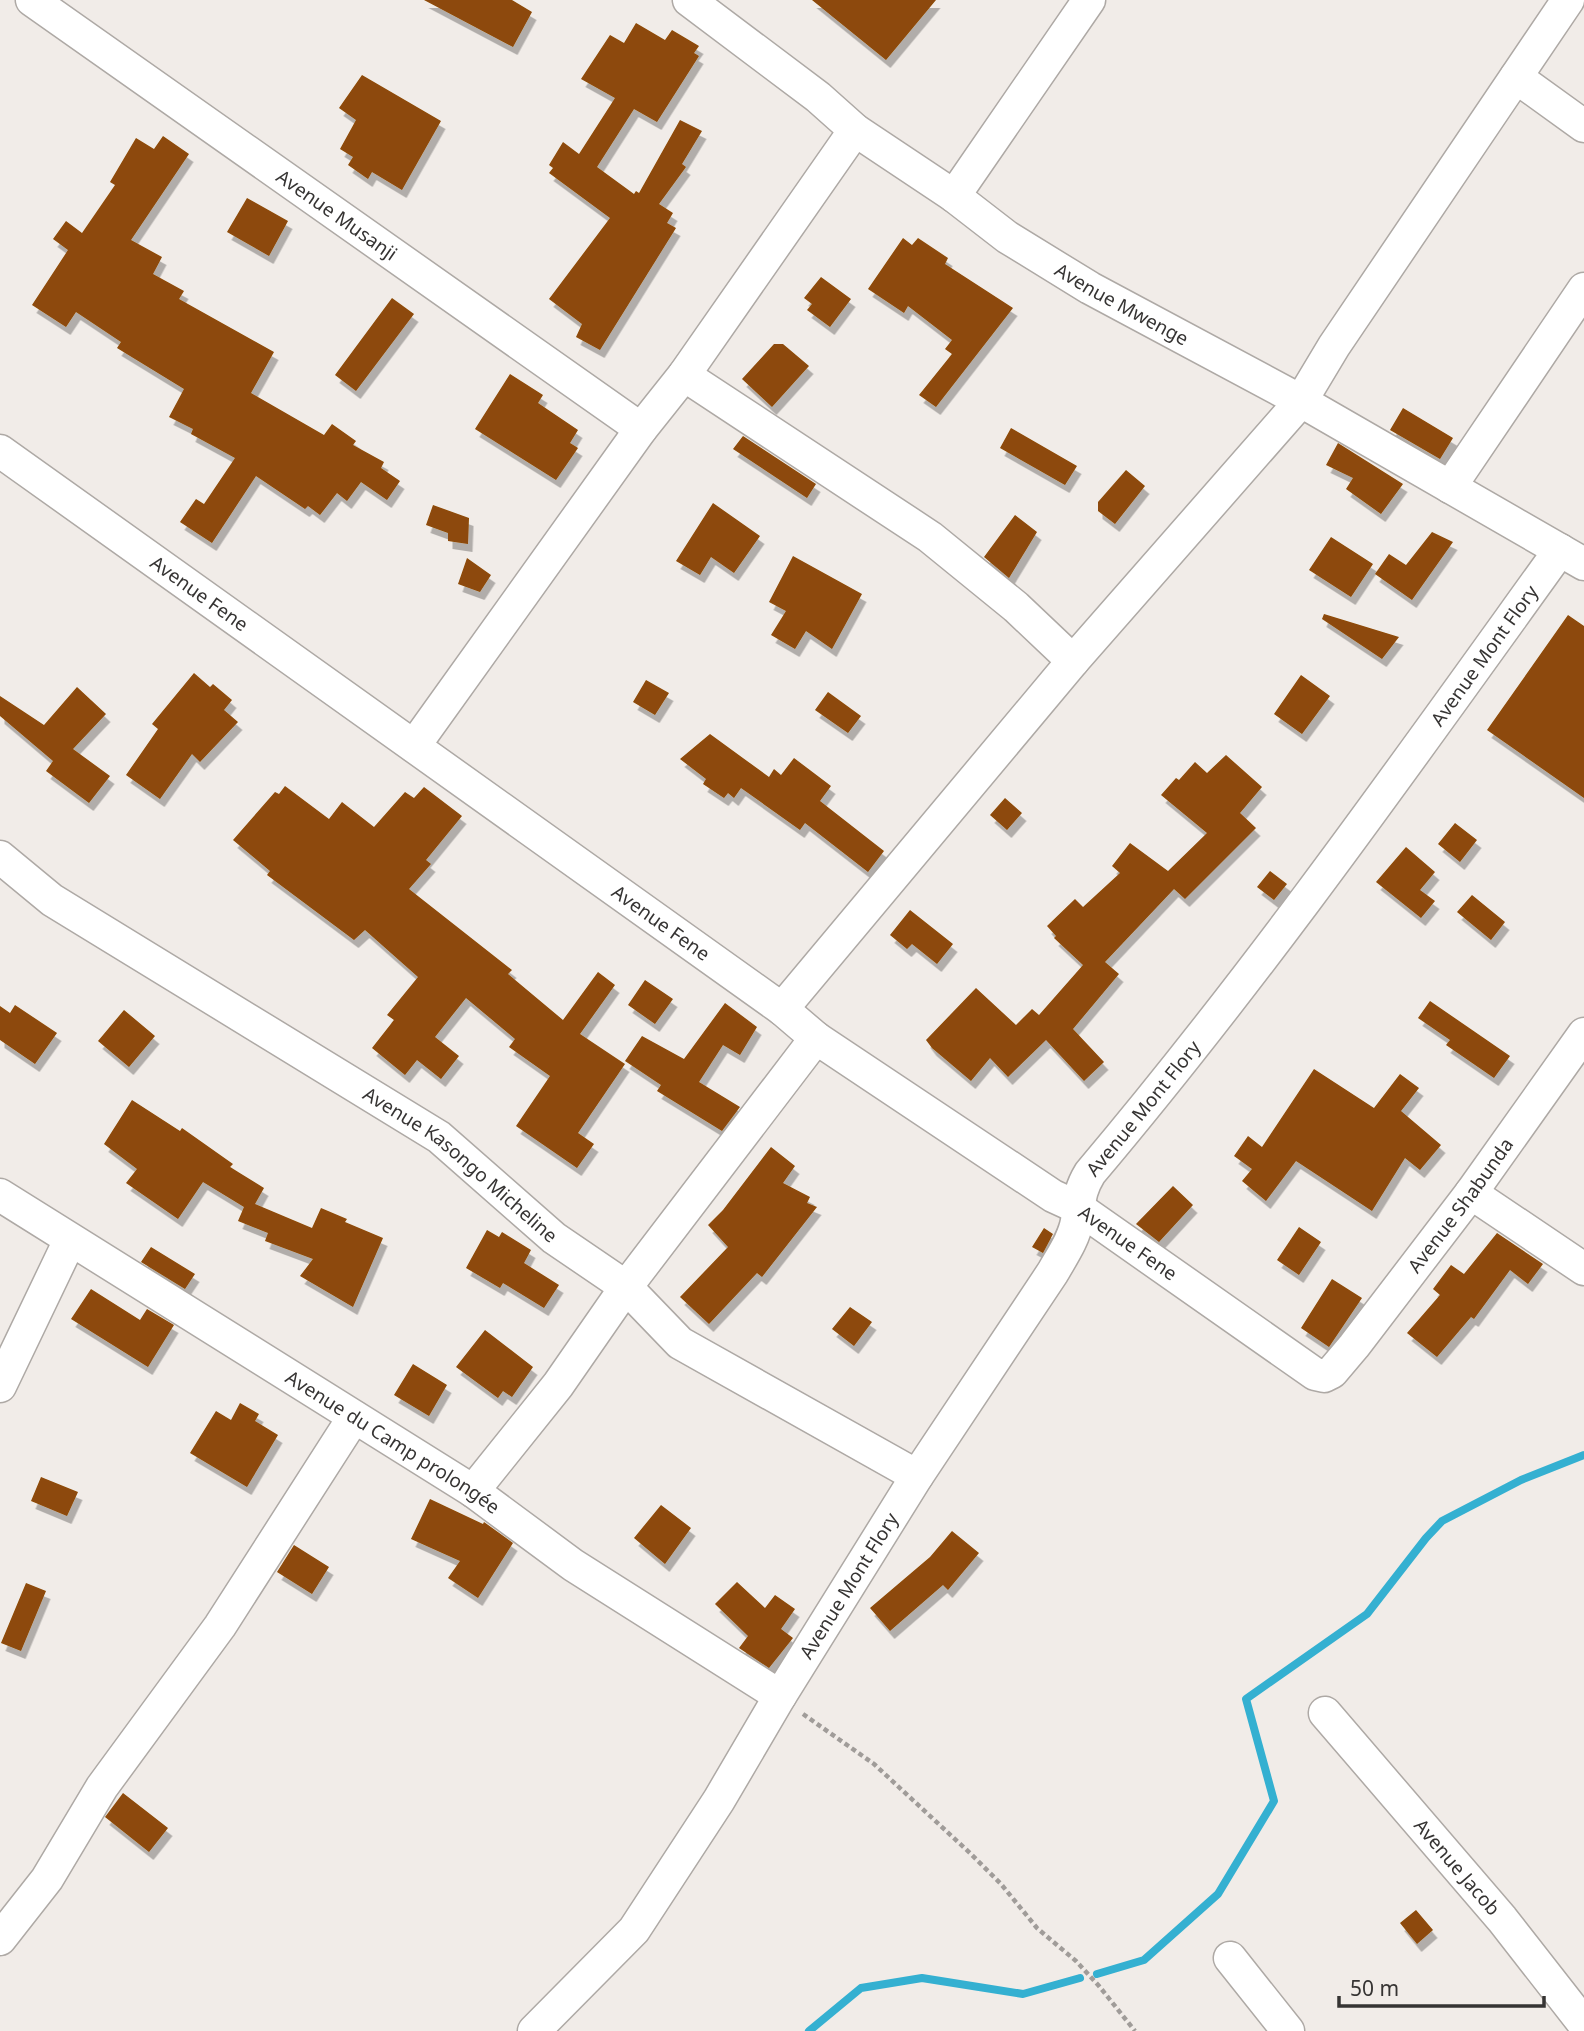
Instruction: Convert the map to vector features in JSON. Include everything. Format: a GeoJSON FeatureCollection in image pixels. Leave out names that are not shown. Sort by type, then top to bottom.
{"type":"FeatureCollection","features":[{"type":"Feature","properties":{"kind":"street","name":"Avenue Musanji"},"geometry":{"type":"LineString","coordinates":[[32,0],[641,429]]}},
{"type":"Feature","properties":{"kind":"street","name":"Avenue Mwenge"},"geometry":{"type":"LineString","coordinates":[[689,0],[818,97],[855,130],[954,196],[1007,237],[1090,288],[1301,401],[1572,557]]}},
{"type":"Feature","properties":{"kind":"street"},"geometry":{"type":"LineString","coordinates":[[954,196],[1089,0]]}},
{"type":"Feature","properties":{"kind":"street"},"geometry":{"type":"LineString","coordinates":[[782,1009],[1073,661],[1301,401],[1334,346],[1568,0]]}},
{"type":"Feature","properties":{"kind":"street"},"geometry":{"type":"LineString","coordinates":[[1516,77],[1584,126]]}},
{"type":"Feature","properties":{"kind":"street"},"geometry":{"type":"LineString","coordinates":[[414,746],[641,429],[684,375],[855,130]]}},
{"type":"Feature","properties":{"kind":"street"},"geometry":{"type":"LineString","coordinates":[[1450,487],[1584,289]]}},
{"type":"Feature","properties":{"kind":"street"},"geometry":{"type":"LineString","coordinates":[[684,375],[930,537],[1016,607],[1073,661]]}},
{"type":"Feature","properties":{"kind":"street","name":"Avenue Fene"},"geometry":{"type":"LineString","coordinates":[[5,464],[414,746],[782,1009],[816,1038],[1053,1196],[1077,1207],[1315,1374],[1324,1376],[1332,1372]]}},
{"type":"Feature","properties":{"kind":"street","name":"Avenue Mont Flory"},"geometry":{"type":"LineString","coordinates":[[534,2031],[634,1930],[719,1800],[780,1696],[917,1476],[1052,1272],[1070,1241],[1077,1222],[1081,1188],[1090,1172],[1162,1087],[1572,557]]}},
{"type":"Feature","properties":{"kind":"street","name":"Avenue Kasongo Micheline"},"geometry":{"type":"LineString","coordinates":[[0,857],[52,900],[439,1137],[554,1238],[626,1287],[669,1333],[691,1351],[917,1476]]}},
{"type":"Feature","properties":{"kind":"street","name":"Avenue Shabunda"},"geometry":{"type":"LineString","coordinates":[[1332,1372],[1471,1193],[1584,1034]]}},
{"type":"Feature","properties":{"kind":"street"},"geometry":{"type":"LineString","coordinates":[[472,1492],[558,1385],[626,1287],[816,1038]]}},
{"type":"Feature","properties":{"kind":"street"},"geometry":{"type":"LineString","coordinates":[[1471,1193],[1584,1269]]}},
{"type":"Feature","properties":{"kind":"street","name":"Avenue du Camp prolongée"},"geometry":{"type":"LineString","coordinates":[[0,1195],[472,1492],[573,1565],[780,1696]]}},
{"type":"Feature","properties":{"kind":"street"},"geometry":{"type":"LineString","coordinates":[[0,1386],[70,1240]]}},
{"type":"Feature","properties":{"kind":"street"},"geometry":{"type":"LineString","coordinates":[[0,1939],[47,1879],[102,1787],[220,1626],[354,1418]]}},
{"type":"Feature","properties":{"kind":"street","name":"Avenue Jacob"},"geometry":{"type":"LineString","coordinates":[[1325,1713],[1502,1920],[1584,2024]]}},
{"type":"Feature","properties":{"kind":"street"},"geometry":{"type":"LineString","coordinates":[[1230,1958],[1287,2031]]}},
{"type":"Feature","properties":{"kind":"path"},"geometry":{"type":"LineString","coordinates":[[780,1696],[874,1764],[909,1796],[1001,1884],[1037,1928],[1076,1961],[1135,2031]]}},
{"type":"Feature","properties":{"kind":"building"},"geometry":{"type":"Polygon","coordinates":[[[424,0],[512,0],[532,12],[513,47],[424,0]]]}},
{"type":"Feature","properties":{"kind":"building"},"geometry":{"type":"Polygon","coordinates":[[[812,0],[936,0],[886,60],[812,0]]]}},
{"type":"Feature","properties":{"kind":"building"},"geometry":{"type":"Polygon","coordinates":[[[636,23],[665,40],[672,30],[699,46],[694,53],[699,56],[657,122],[634,109],[597,167],[634,194],[636,191],[639,193],[680,120],[702,131],[682,164],[686,167],[659,204],[673,213],[667,223],[676,228],[600,350],[576,337],[582,324],[549,299],[610,218],[549,173],[553,168],[549,165],[563,142],[579,154],[615,98],[581,79],[610,35],[624,43],[636,23]]]}},
{"type":"Feature","properties":{"kind":"building"},"geometry":{"type":"Polygon","coordinates":[[[362,75],[441,121],[402,190],[372,172],[368,179],[348,165],[353,157],[340,149],[356,120],[339,108],[362,75]]]}},
{"type":"Feature","properties":{"kind":"building"},"geometry":{"type":"Polygon","coordinates":[[[163,136],[189,154],[131,240],[162,257],[153,274],[184,291],[179,299],[274,352],[251,393],[324,435],[332,424],[356,441],[353,445],[384,462],[381,468],[400,481],[387,500],[361,482],[347,501],[337,493],[320,515],[308,506],[305,509],[256,476],[212,543],[180,522],[196,499],[204,504],[235,458],[191,434],[193,429],[169,417],[184,389],[117,348],[121,342],[76,312],[66,327],[32,305],[68,250],[53,239],[66,221],[82,233],[115,185],[110,182],[136,138],[154,149],[163,136]]]}},
{"type":"Feature","properties":{"kind":"building"},"geometry":{"type":"Polygon","coordinates":[[[247,198],[288,221],[269,256],[227,232],[247,198]]]}},
{"type":"Feature","properties":{"kind":"building"},"geometry":{"type":"Polygon","coordinates":[[[903,238],[912,245],[918,238],[948,258],[945,264],[1013,308],[936,407],[919,395],[952,354],[945,349],[952,340],[908,306],[904,313],[868,289],[903,238]]]}},
{"type":"Feature","properties":{"kind":"building"},"geometry":{"type":"Polygon","coordinates":[[[821,277],[851,299],[830,327],[807,310],[812,304],[804,298],[821,277]]]}},
{"type":"Feature","properties":{"kind":"building"},"geometry":{"type":"Polygon","coordinates":[[[392,298],[414,314],[356,391],[335,375],[392,298]]]}},
{"type":"Feature","properties":{"kind":"building"},"geometry":{"type":"Polygon","coordinates":[[[774,344],[783,344],[809,366],[772,407],[742,379],[774,344]]]}},
{"type":"Feature","properties":{"kind":"building"},"geometry":{"type":"Polygon","coordinates":[[[510,374],[543,395],[538,403],[578,430],[570,443],[578,448],[556,480],[475,429],[510,374]]]}},
{"type":"Feature","properties":{"kind":"building"},"geometry":{"type":"Polygon","coordinates":[[[1403,408],[1453,438],[1440,459],[1390,430],[1403,408]]]}},
{"type":"Feature","properties":{"kind":"building"},"geometry":{"type":"Polygon","coordinates":[[[1011,428],[1077,466],[1065,485],[1000,448],[1011,428]]]}},
{"type":"Feature","properties":{"kind":"building"},"geometry":{"type":"Polygon","coordinates":[[[743,436],[816,484],[807,498],[733,449],[743,436]]]}},
{"type":"Feature","properties":{"kind":"building"},"geometry":{"type":"Polygon","coordinates":[[[1338,443],[1403,484],[1381,514],[1346,489],[1353,478],[1326,465],[1338,443]]]}},
{"type":"Feature","properties":{"kind":"building"},"geometry":{"type":"Polygon","coordinates":[[[1126,470],[1145,486],[1115,524],[1098,511],[1098,502],[1126,470]]]}},
{"type":"Feature","properties":{"kind":"building"},"geometry":{"type":"Polygon","coordinates":[[[713,503],[760,536],[734,573],[711,557],[700,575],[676,561],[713,503]]]}},
{"type":"Feature","properties":{"kind":"building"},"geometry":{"type":"Polygon","coordinates":[[[433,505],[469,518],[468,544],[448,541],[448,533],[426,525],[433,505]]]}},
{"type":"Feature","properties":{"kind":"building"},"geometry":{"type":"Polygon","coordinates":[[[1015,515],[1037,532],[1009,578],[984,557],[1015,515]]]}},
{"type":"Feature","properties":{"kind":"building"},"geometry":{"type":"Polygon","coordinates":[[[1432,532],[1453,542],[1412,600],[1375,574],[1389,554],[1406,565],[1432,532]]]}},
{"type":"Feature","properties":{"kind":"building"},"geometry":{"type":"Polygon","coordinates":[[[1331,537],[1373,564],[1351,597],[1309,570],[1331,537]]]}},
{"type":"Feature","properties":{"kind":"building"},"geometry":{"type":"Polygon","coordinates":[[[793,556],[862,594],[832,649],[806,631],[795,649],[771,635],[786,611],[769,602],[793,556]]]}},
{"type":"Feature","properties":{"kind":"building"},"geometry":{"type":"Polygon","coordinates":[[[467,558],[491,575],[480,592],[458,584],[467,558]]]}},
{"type":"Feature","properties":{"kind":"building"},"geometry":{"type":"Polygon","coordinates":[[[1324,614],[1399,637],[1382,659],[1322,619],[1324,614]]]}},
{"type":"Feature","properties":{"kind":"building"},"geometry":{"type":"Polygon","coordinates":[[[1568,615],[1584,626],[1584,798],[1487,730],[1568,615]]]}},
{"type":"Feature","properties":{"kind":"building"},"geometry":{"type":"Polygon","coordinates":[[[194,673],[210,687],[213,684],[232,700],[224,710],[238,722],[200,762],[192,754],[160,799],[126,775],[158,729],[152,724],[194,673]]]}},
{"type":"Feature","properties":{"kind":"building"},"geometry":{"type":"Polygon","coordinates":[[[1301,675],[1330,696],[1302,734],[1274,714],[1301,675]]]}},
{"type":"Feature","properties":{"kind":"building"},"geometry":{"type":"Polygon","coordinates":[[[646,680],[669,693],[655,715],[633,702],[646,680]]]}},
{"type":"Feature","properties":{"kind":"building"},"geometry":{"type":"Polygon","coordinates":[[[77,687],[106,714],[73,749],[110,776],[89,803],[46,771],[53,761],[0,716],[0,696],[44,725],[77,687]]]}},
{"type":"Feature","properties":{"kind":"building"},"geometry":{"type":"Polygon","coordinates":[[[828,692],[861,716],[848,733],[815,710],[828,692]]]}},
{"type":"Feature","properties":{"kind":"building"},"geometry":{"type":"Polygon","coordinates":[[[710,734],[769,777],[774,769],[781,775],[794,758],[831,786],[820,801],[884,851],[868,872],[805,823],[800,830],[741,788],[734,798],[728,793],[724,798],[703,784],[706,779],[680,759],[710,734]]]}},
{"type":"Feature","properties":{"kind":"building"},"geometry":{"type":"Polygon","coordinates":[[[1226,755],[1262,787],[1240,813],[1256,828],[1185,899],[1174,889],[1105,962],[1119,974],[1073,1029],[1104,1062],[1084,1081],[1046,1040],[1008,1077],[990,1058],[971,1081],[932,1048],[926,1040],[976,988],[1016,1025],[1032,1009],[1039,1015],[1083,965],[1054,938],[1056,936],[1047,926],[1075,899],[1083,907],[1120,873],[1112,866],[1130,843],[1168,871],[1207,833],[1161,795],[1195,762],[1207,773],[1226,755]]]}},
{"type":"Feature","properties":{"kind":"building"},"geometry":{"type":"Polygon","coordinates":[[[285,786],[329,819],[342,802],[374,827],[405,792],[414,798],[424,787],[462,816],[426,860],[431,864],[409,889],[512,970],[508,974],[563,1020],[598,972],[615,985],[580,1034],[625,1064],[578,1133],[594,1144],[577,1168],[516,1126],[550,1076],[509,1047],[515,1039],[466,998],[435,1037],[459,1056],[441,1079],[417,1060],[405,1075],[372,1048],[394,1020],[387,1015],[418,977],[365,930],[354,940],[267,875],[270,871],[233,840],[275,792],[279,794],[285,786]]]}},
{"type":"Feature","properties":{"kind":"building"},"geometry":{"type":"Polygon","coordinates":[[[1005,798],[1022,813],[1007,830],[990,815],[1005,798]]]}},
{"type":"Feature","properties":{"kind":"building"},"geometry":{"type":"Polygon","coordinates":[[[1455,823],[1477,840],[1460,862],[1438,844],[1455,823]]]}},
{"type":"Feature","properties":{"kind":"building"},"geometry":{"type":"Polygon","coordinates":[[[1406,847],[1435,872],[1420,890],[1435,901],[1421,918],[1376,882],[1406,847]]]}},
{"type":"Feature","properties":{"kind":"building"},"geometry":{"type":"Polygon","coordinates":[[[1270,871],[1287,884],[1274,900],[1257,887],[1270,871]]]}},
{"type":"Feature","properties":{"kind":"building"},"geometry":{"type":"Polygon","coordinates":[[[1472,895],[1505,922],[1491,940],[1457,912],[1472,895]]]}},
{"type":"Feature","properties":{"kind":"building"},"geometry":{"type":"Polygon","coordinates":[[[910,910],[953,944],[937,964],[912,944],[907,949],[890,935],[910,910]]]}},
{"type":"Feature","properties":{"kind":"building"},"geometry":{"type":"Polygon","coordinates":[[[645,980],[673,999],[655,1024],[628,1005],[645,980]]]}},
{"type":"Feature","properties":{"kind":"building"},"geometry":{"type":"Polygon","coordinates":[[[1430,1001],[1510,1056],[1494,1078],[1446,1045],[1450,1040],[1418,1018],[1430,1001]]]}},
{"type":"Feature","properties":{"kind":"building"},"geometry":{"type":"Polygon","coordinates":[[[725,1003],[757,1027],[740,1055],[723,1045],[699,1082],[740,1107],[722,1131],[657,1091],[661,1085],[625,1061],[642,1036],[684,1059],[725,1003]]]}},
{"type":"Feature","properties":{"kind":"building"},"geometry":{"type":"Polygon","coordinates":[[[15,1005],[57,1033],[35,1064],[0,1040],[0,1006],[10,1013],[15,1005]]]}},
{"type":"Feature","properties":{"kind":"building"},"geometry":{"type":"Polygon","coordinates":[[[124,1010],[155,1036],[129,1067],[98,1041],[124,1010]]]}},
{"type":"Feature","properties":{"kind":"building"},"geometry":{"type":"Polygon","coordinates":[[[1314,1069],[1374,1108],[1400,1074],[1419,1088],[1401,1111],[1441,1145],[1420,1170],[1405,1158],[1372,1211],[1296,1161],[1266,1201],[1242,1181],[1252,1169],[1234,1156],[1248,1136],[1262,1147],[1314,1069]]]}},
{"type":"Feature","properties":{"kind":"building"},"geometry":{"type":"Polygon","coordinates":[[[132,1100],[180,1131],[182,1128],[233,1164],[230,1167],[264,1188],[255,1204],[312,1228],[321,1208],[347,1219],[345,1222],[383,1238],[353,1307],[300,1276],[313,1259],[265,1241],[268,1233],[238,1221],[244,1207],[203,1182],[178,1219],[126,1183],[137,1169],[104,1144],[132,1100]]]}},
{"type":"Feature","properties":{"kind":"building"},"geometry":{"type":"Polygon","coordinates":[[[771,1147],[795,1166],[783,1183],[810,1197],[807,1203],[817,1207],[762,1277],[757,1273],[709,1324],[680,1297],[728,1247],[708,1225],[723,1210],[771,1147]]]}},
{"type":"Feature","properties":{"kind":"building"},"geometry":{"type":"Polygon","coordinates":[[[1173,1186],[1193,1205],[1159,1242],[1136,1224],[1173,1186]]]}},
{"type":"Feature","properties":{"kind":"building"},"geometry":{"type":"Polygon","coordinates":[[[1299,1227],[1321,1242],[1299,1275],[1277,1260],[1299,1227]]]}},
{"type":"Feature","properties":{"kind":"building"},"geometry":{"type":"Polygon","coordinates":[[[1044,1228],[1053,1234],[1043,1253],[1032,1247],[1044,1228]]]}},
{"type":"Feature","properties":{"kind":"building"},"geometry":{"type":"Polygon","coordinates":[[[487,1230],[499,1237],[502,1232],[531,1250],[524,1263],[559,1285],[544,1308],[503,1283],[500,1288],[466,1268],[487,1230]]]}},
{"type":"Feature","properties":{"kind":"building"},"geometry":{"type":"Polygon","coordinates":[[[1497,1233],[1543,1264],[1528,1284],[1510,1270],[1474,1319],[1471,1317],[1437,1357],[1407,1333],[1440,1295],[1433,1289],[1451,1265],[1464,1274],[1497,1233]]]}},
{"type":"Feature","properties":{"kind":"building"},"geometry":{"type":"Polygon","coordinates":[[[151,1247],[195,1274],[185,1289],[141,1262],[151,1247]]]}},
{"type":"Feature","properties":{"kind":"building"},"geometry":{"type":"Polygon","coordinates":[[[1332,1279],[1362,1298],[1329,1347],[1301,1328],[1332,1279]]]}},
{"type":"Feature","properties":{"kind":"building"},"geometry":{"type":"Polygon","coordinates":[[[91,1289],[140,1320],[147,1309],[174,1325],[148,1367],[71,1319],[91,1289]]]}},
{"type":"Feature","properties":{"kind":"building"},"geometry":{"type":"Polygon","coordinates":[[[850,1307],[872,1322],[854,1346],[832,1329],[850,1307]]]}},
{"type":"Feature","properties":{"kind":"building"},"geometry":{"type":"Polygon","coordinates":[[[485,1330],[533,1367],[512,1397],[503,1391],[498,1398],[456,1367],[485,1330]]]}},
{"type":"Feature","properties":{"kind":"building"},"geometry":{"type":"Polygon","coordinates":[[[413,1364],[447,1385],[429,1416],[394,1395],[413,1364]]]}},
{"type":"Feature","properties":{"kind":"building"},"geometry":{"type":"Polygon","coordinates":[[[240,1403],[259,1414],[255,1421],[278,1435],[247,1487],[190,1453],[216,1411],[231,1420],[240,1403]]]}},
{"type":"Feature","properties":{"kind":"building"},"geometry":{"type":"Polygon","coordinates":[[[41,1477],[78,1492],[67,1516],[31,1501],[41,1477]]]}},
{"type":"Feature","properties":{"kind":"building"},"geometry":{"type":"Polygon","coordinates":[[[430,1499],[483,1524],[484,1522],[513,1543],[478,1598],[448,1578],[460,1561],[411,1539],[430,1499]]]}},
{"type":"Feature","properties":{"kind":"building"},"geometry":{"type":"Polygon","coordinates":[[[661,1505],[691,1528],[665,1564],[634,1538],[661,1505]]]}},
{"type":"Feature","properties":{"kind":"building"},"geometry":{"type":"Polygon","coordinates":[[[952,1531],[979,1553],[948,1590],[943,1585],[890,1631],[870,1608],[930,1557],[952,1531]]]}},
{"type":"Feature","properties":{"kind":"building"},"geometry":{"type":"Polygon","coordinates":[[[294,1545],[329,1567],[312,1594],[277,1572],[294,1545]]]}},
{"type":"Feature","properties":{"kind":"building"},"geometry":{"type":"Polygon","coordinates":[[[737,1582],[765,1608],[775,1595],[795,1609],[781,1629],[793,1638],[769,1668],[739,1648],[748,1636],[715,1604],[737,1582]]]}},
{"type":"Feature","properties":{"kind":"building"},"geometry":{"type":"Polygon","coordinates":[[[26,1583],[46,1591],[21,1651],[1,1643],[26,1583]]]}},
{"type":"Feature","properties":{"kind":"building"},"geometry":{"type":"Polygon","coordinates":[[[123,1793],[168,1828],[149,1852],[105,1817],[123,1793]]]}},
{"type":"Feature","properties":{"kind":"building"},"geometry":{"type":"Polygon","coordinates":[[[1416,1910],[1433,1930],[1417,1944],[1400,1923],[1416,1910]]]}},
{"type":"Feature","properties":{"kind":"waterway"},"geometry":{"type":"LineString","coordinates":[[1097,1974],[1144,1960],[1218,1894],[1274,1801],[1246,1699],[1367,1614],[1442,1521],[1521,1480],[1584,1455]]}},
{"type":"Feature","properties":{"kind":"waterway"},"geometry":{"type":"LineString","coordinates":[[809,2031],[861,1988],[922,1978],[1023,1994],[1080,1978]]}}]}
